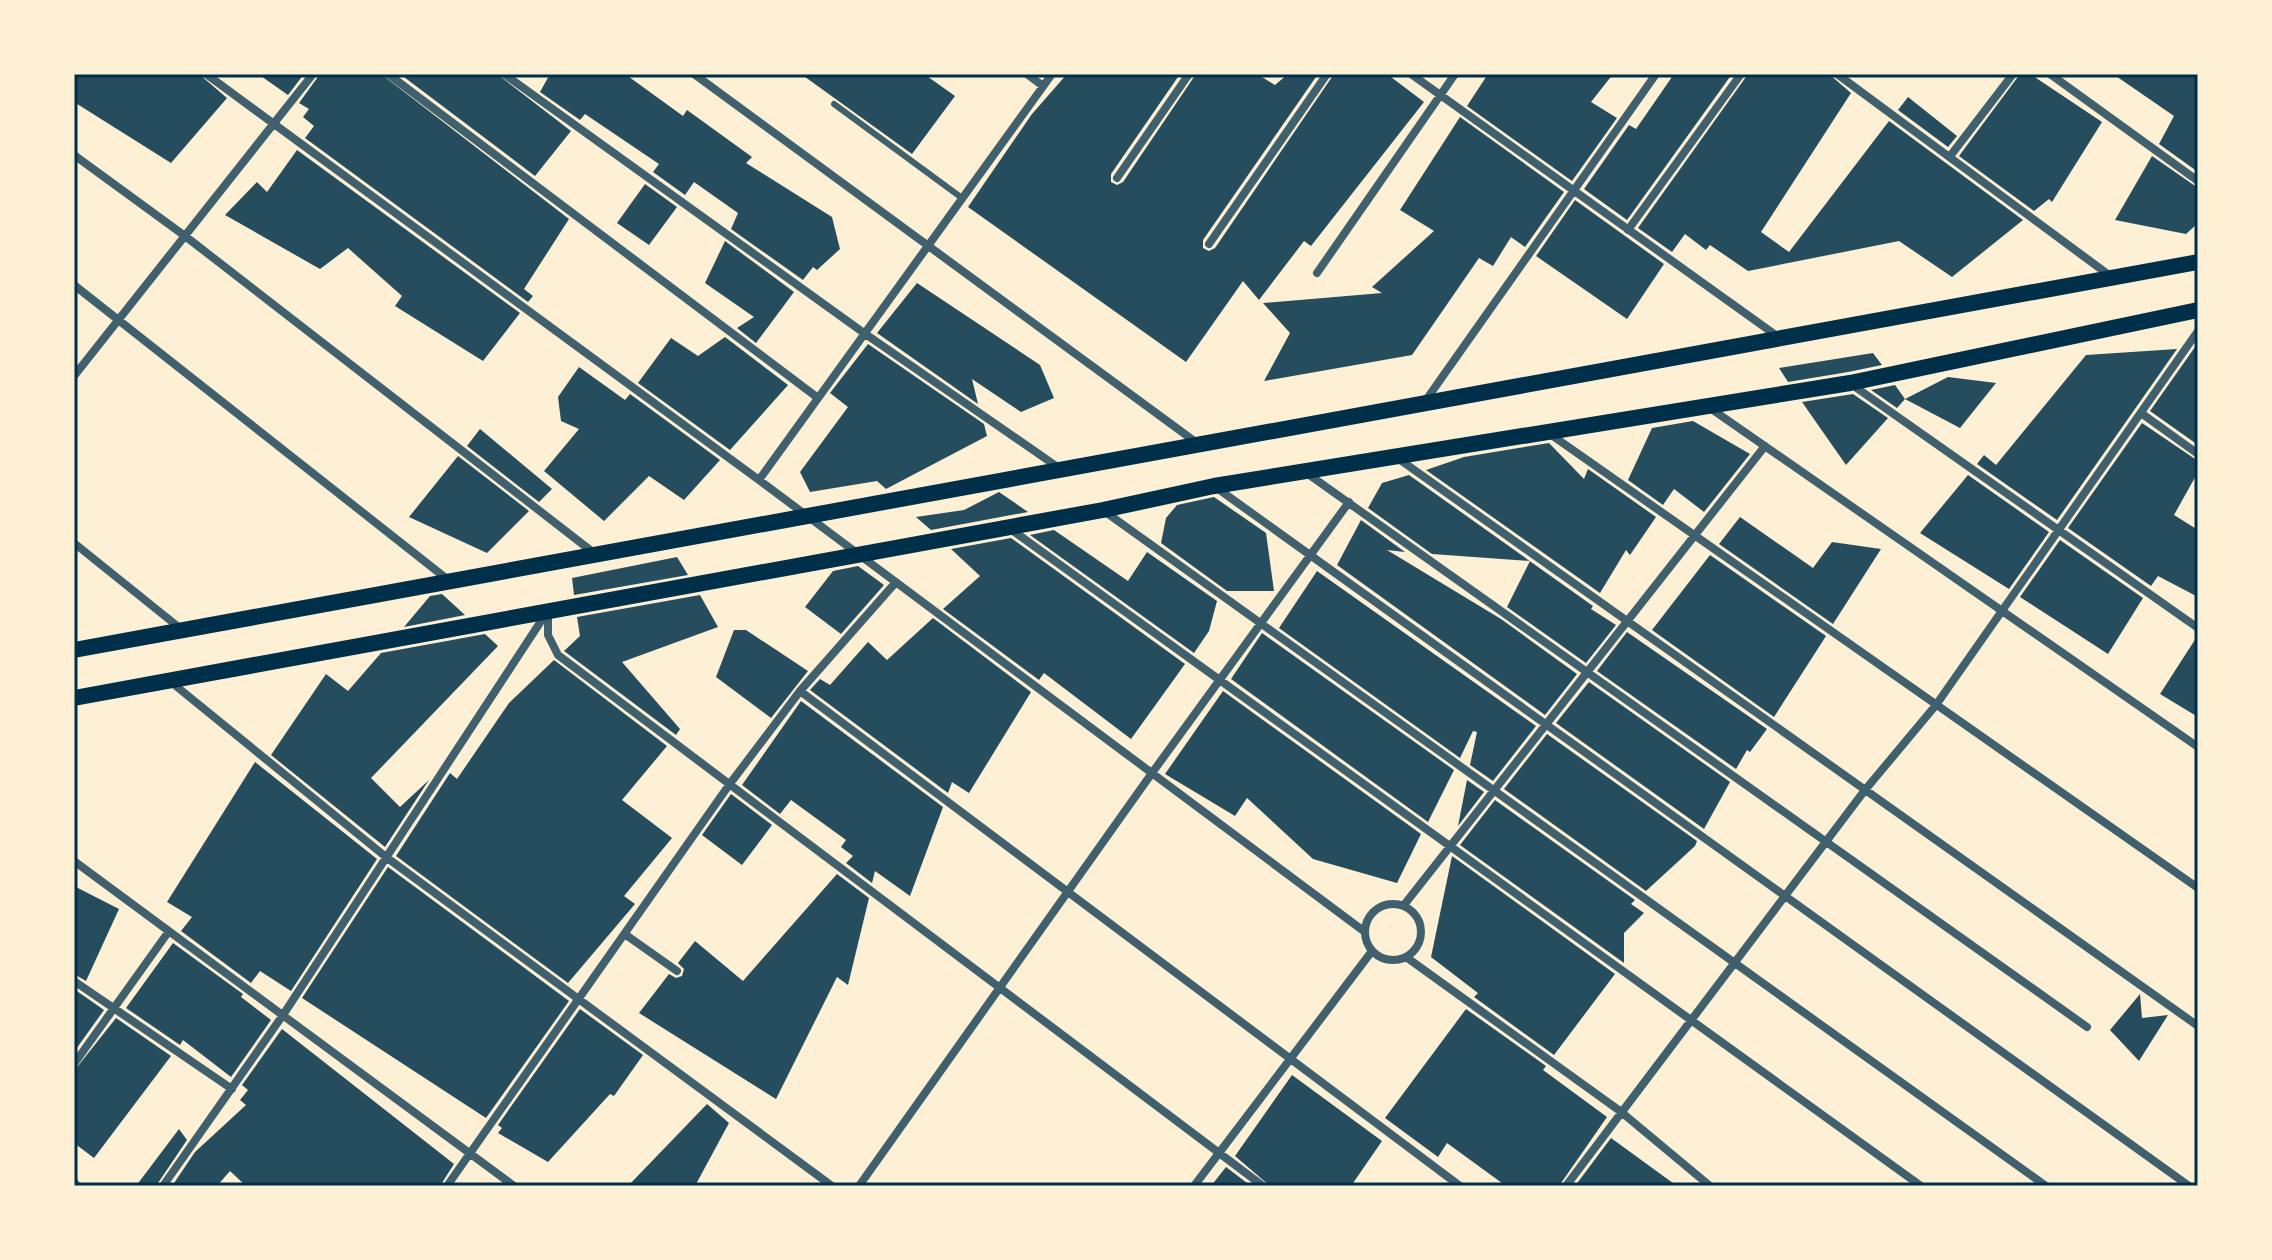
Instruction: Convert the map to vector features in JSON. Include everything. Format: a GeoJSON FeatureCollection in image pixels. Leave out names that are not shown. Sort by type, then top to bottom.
{"type":"FeatureCollection","features":[{"type":"Feature","properties":{"kind":"main road"},"geometry":{"type":"LineString","coordinates":[[76,648],[1777,336],[2116,280],[2198,262]]}},
{"type":"Feature","properties":{"kind":"main road"},"geometry":{"type":"LineString","coordinates":[[74,698],[1103,510],[1214,486],[1544,430],[1710,408],[1850,383],[2198,310]]}},
{"type":"Feature","properties":{"kind":"street"},"geometry":{"type":"LineString","coordinates":[[206,74],[805,514],[1365,932],[1372,951],[1392,960],[1406,957],[1420,944],[1422,933],[1420,921],[1404,905],[1393,903],[1373,911],[1365,932]]}},
{"type":"Feature","properties":{"kind":"street"},"geometry":{"type":"LineString","coordinates":[[74,376],[313,74]]}},
{"type":"Feature","properties":{"kind":"street"},"geometry":{"type":"LineString","coordinates":[[388,74],[818,398]]}},
{"type":"Feature","properties":{"kind":"street"},"geometry":{"type":"LineString","coordinates":[[504,74],[864,333],[1059,468]]}},
{"type":"Feature","properties":{"kind":"street"},"geometry":{"type":"LineString","coordinates":[[694,74],[1197,443]]}},
{"type":"Feature","properties":{"kind":"street"},"geometry":{"type":"LineString","coordinates":[[1027,74],[1043,86]]}},
{"type":"Feature","properties":{"kind":"street"},"geometry":{"type":"LineString","coordinates":[[759,480],[1052,74]]}},
{"type":"Feature","properties":{"kind":"street"},"geometry":{"type":"LineString","coordinates":[[1117,178],[1189,74]]}},
{"type":"Feature","properties":{"kind":"street"},"geometry":{"type":"LineString","coordinates":[[1209,244],[1327,74]]}},
{"type":"Feature","properties":{"kind":"street"},"geometry":{"type":"LineString","coordinates":[[1411,74],[1777,336]]}},
{"type":"Feature","properties":{"kind":"street"},"geometry":{"type":"LineString","coordinates":[[1317,273],[1455,74]]}},
{"type":"Feature","properties":{"kind":"street"},"geometry":{"type":"LineString","coordinates":[[1425,401],[1656,74]]}},
{"type":"Feature","properties":{"kind":"street"},"geometry":{"type":"LineString","coordinates":[[1628,230],[1741,74]]}},
{"type":"Feature","properties":{"kind":"street"},"geometry":{"type":"LineString","coordinates":[[1837,74],[1951,155],[2116,280]]}},
{"type":"Feature","properties":{"kind":"street"},"geometry":{"type":"LineString","coordinates":[[1951,155],[2013,74]]}},
{"type":"Feature","properties":{"kind":"street"},"geometry":{"type":"LineString","coordinates":[[2050,74],[2198,181]]}},
{"type":"Feature","properties":{"kind":"street"},"geometry":{"type":"LineString","coordinates":[[74,155],[185,236],[594,553]]}},
{"type":"Feature","properties":{"kind":"street"},"geometry":{"type":"LineString","coordinates":[[74,285],[448,579]]}},
{"type":"Feature","properties":{"kind":"street"},"geometry":{"type":"LineString","coordinates":[[1566,1186],[1865,790],[1936,705],[2198,331]]}},
{"type":"Feature","properties":{"kind":"street"},"geometry":{"type":"LineString","coordinates":[[1850,383],[2198,628]]}},
{"type":"Feature","properties":{"kind":"street"},"geometry":{"type":"LineString","coordinates":[[1710,408],[2198,747]]}},
{"type":"Feature","properties":{"kind":"street"},"geometry":{"type":"LineString","coordinates":[[2141,413],[2198,454]]}},
{"type":"Feature","properties":{"kind":"street"},"geometry":{"type":"LineString","coordinates":[[1544,430],[2198,888]]}},
{"type":"Feature","properties":{"kind":"street"},"geometry":{"type":"LineString","coordinates":[[1404,905],[1765,446]]}},
{"type":"Feature","properties":{"kind":"street"},"geometry":{"type":"LineString","coordinates":[[1395,456],[2198,1026]]}},
{"type":"Feature","properties":{"kind":"street"},"geometry":{"type":"LineString","coordinates":[[1305,471],[2087,1027]]}},
{"type":"Feature","properties":{"kind":"street"},"geometry":{"type":"LineString","coordinates":[[1214,486],[2189,1186]]}},
{"type":"Feature","properties":{"kind":"street"},"geometry":{"type":"LineString","coordinates":[[859,1186],[1349,502]]}},
{"type":"Feature","properties":{"kind":"street"},"geometry":{"type":"LineString","coordinates":[[1103,510],[1492,792],[2046,1186]]}},
{"type":"Feature","properties":{"kind":"street"},"geometry":{"type":"LineString","coordinates":[[1009,527],[1219,682],[1921,1186]]}},
{"type":"Feature","properties":{"kind":"street"},"geometry":{"type":"LineString","coordinates":[[74,543],[181,629]]}},
{"type":"Feature","properties":{"kind":"street"},"geometry":{"type":"LineString","coordinates":[[447,1186],[582,999],[729,785],[800,691],[896,582]]}},
{"type":"Feature","properties":{"kind":"street"},"geometry":{"type":"LineString","coordinates":[[548,611],[548,635],[558,655],[1263,1186]]}},
{"type":"Feature","properties":{"kind":"street"},"geometry":{"type":"LineString","coordinates":[[163,1186],[283,1015],[548,611]]}},
{"type":"Feature","properties":{"kind":"street"},"geometry":{"type":"LineString","coordinates":[[168,679],[386,857],[832,1186]]}},
{"type":"Feature","properties":{"kind":"street"},"geometry":{"type":"LineString","coordinates":[[800,691],[1460,1186]]}},
{"type":"Feature","properties":{"kind":"street"},"geometry":{"type":"LineString","coordinates":[[74,861],[514,1186]]}},
{"type":"Feature","properties":{"kind":"street"},"geometry":{"type":"LineString","coordinates":[[74,1064],[169,931]]}},
{"type":"Feature","properties":{"kind":"street"},"geometry":{"type":"LineString","coordinates":[[626,935],[677,971]]}},
{"type":"Feature","properties":{"kind":"street"},"geometry":{"type":"LineString","coordinates":[[1194,1186],[1372,951]]}},
{"type":"Feature","properties":{"kind":"street"},"geometry":{"type":"LineString","coordinates":[[1406,957],[1620,1111],[1710,1186]]}},
{"type":"Feature","properties":{"kind":"street"},"geometry":{"type":"LineString","coordinates":[[74,981],[232,1089]]}},
{"type":"Feature","properties":{"kind":"lane"},"geometry":{"type":"LineString","coordinates":[[834,104],[962,198]]}},
{"type":"Feature","properties":{"kind":"building"},"geometry":{"type":"Polygon","coordinates":[[[74,74],[199,74],[227,98],[171,163],[74,102],[74,74]]]}},
{"type":"Feature","properties":{"kind":"building"},"geometry":{"type":"Polygon","coordinates":[[[258,74],[304,74],[288,95],[258,74]]]}},
{"type":"Feature","properties":{"kind":"building"},"geometry":{"type":"Polygon","coordinates":[[[320,74],[381,74],[569,219],[524,289],[533,296],[528,302],[305,138],[314,126],[303,117],[309,109],[299,103],[320,74]]]}},
{"type":"Feature","properties":{"kind":"building"},"geometry":{"type":"Polygon","coordinates":[[[400,74],[497,74],[571,131],[535,176],[400,74]]]}},
{"type":"Feature","properties":{"kind":"building"},"geometry":{"type":"Polygon","coordinates":[[[550,74],[625,74],[683,116],[687,110],[752,157],[746,163],[832,217],[840,249],[817,270],[813,267],[803,280],[731,229],[738,213],[694,182],[685,195],[653,172],[659,164],[585,114],[580,120],[540,92],[550,74]]]}},
{"type":"Feature","properties":{"kind":"building"},"geometry":{"type":"Polygon","coordinates":[[[801,74],[924,74],[955,96],[912,154],[801,74]]]}},
{"type":"Feature","properties":{"kind":"building"},"geometry":{"type":"Polygon","coordinates":[[[1067,74],[1180,74],[1111,174],[1111,182],[1117,185],[1123,182],[1196,74],[1257,74],[1275,85],[1288,74],[1318,74],[1203,240],[1203,248],[1209,251],[1215,248],[1334,74],[1387,74],[1424,102],[1311,246],[1304,241],[1259,300],[1243,281],[1186,362],[968,207],[1032,114],[1067,74]]]}},
{"type":"Feature","properties":{"kind":"building"},"geometry":{"type":"Polygon","coordinates":[[[1488,74],[1613,74],[1591,102],[1617,118],[1572,181],[1467,106],[1488,74]]]}},
{"type":"Feature","properties":{"kind":"building"},"geometry":{"type":"Polygon","coordinates":[[[1674,74],[1732,74],[1627,220],[1584,189],[1629,125],[1636,129],[1674,74]]]}},
{"type":"Feature","properties":{"kind":"building"},"geometry":{"type":"Polygon","coordinates":[[[1748,74],[1829,74],[1851,93],[1761,232],[1789,252],[1889,121],[2023,220],[1952,277],[1899,241],[1748,271],[1710,245],[1706,250],[1685,234],[1672,252],[1638,228],[1748,74]]]}},
{"type":"Feature","properties":{"kind":"building"},"geometry":{"type":"Polygon","coordinates":[[[2020,74],[2030,74],[2102,122],[2052,202],[2049,199],[2034,211],[1959,156],[2020,74]]]}},
{"type":"Feature","properties":{"kind":"building"},"geometry":{"type":"Polygon","coordinates":[[[2113,74],[2198,74],[2198,172],[2159,144],[2174,116],[2113,74]]]}},
{"type":"Feature","properties":{"kind":"building"},"geometry":{"type":"Polygon","coordinates":[[[1908,97],[1957,136],[1948,147],[1898,110],[1908,97]]]}},
{"type":"Feature","properties":{"kind":"building"},"geometry":{"type":"Polygon","coordinates":[[[1460,117],[1564,192],[1525,247],[1511,237],[1493,266],[1479,258],[1412,355],[1264,381],[1290,333],[1263,303],[1382,293],[1372,287],[1434,231],[1400,210],[1460,117]]]}},
{"type":"Feature","properties":{"kind":"building"},"geometry":{"type":"Polygon","coordinates":[[[297,150],[520,313],[483,361],[395,306],[402,296],[348,248],[320,269],[225,215],[257,182],[267,192],[297,150]]]}},
{"type":"Feature","properties":{"kind":"building"},"geometry":{"type":"Polygon","coordinates":[[[2152,156],[2198,188],[2198,223],[2186,234],[2115,220],[2152,156]]]}},
{"type":"Feature","properties":{"kind":"building"},"geometry":{"type":"Polygon","coordinates":[[[645,184],[677,207],[649,245],[617,223],[645,184]]]}},
{"type":"Feature","properties":{"kind":"building"},"geometry":{"type":"Polygon","coordinates":[[[1575,200],[1664,264],[1627,319],[1536,256],[1575,200]]]}},
{"type":"Feature","properties":{"kind":"building"},"geometry":{"type":"Polygon","coordinates":[[[725,241],[794,292],[756,343],[737,328],[754,317],[705,283],[725,241]]]}},
{"type":"Feature","properties":{"kind":"building"},"geometry":{"type":"Polygon","coordinates":[[[917,283],[1040,365],[1054,398],[1021,412],[972,379],[978,404],[877,333],[917,283]]]}},
{"type":"Feature","properties":{"kind":"building"},"geometry":{"type":"Polygon","coordinates":[[[725,337],[788,385],[730,450],[638,383],[671,338],[698,356],[725,337]]]}},
{"type":"Feature","properties":{"kind":"building"},"geometry":{"type":"Polygon","coordinates":[[[868,344],[984,424],[987,436],[886,489],[877,481],[810,492],[800,472],[848,407],[830,393],[868,344]]]}},
{"type":"Feature","properties":{"kind":"building"},"geometry":{"type":"Polygon","coordinates":[[[2198,347],[2198,445],[2150,411],[2198,347]]]}},
{"type":"Feature","properties":{"kind":"building"},"geometry":{"type":"Polygon","coordinates":[[[2177,349],[2057,520],[1977,464],[1984,455],[1996,465],[2086,355],[2177,349]]]}},
{"type":"Feature","properties":{"kind":"building"},"geometry":{"type":"Polygon","coordinates":[[[1873,353],[1882,365],[1788,382],[1779,368],[1873,353]]]}},
{"type":"Feature","properties":{"kind":"building"},"geometry":{"type":"Polygon","coordinates":[[[579,367],[625,400],[630,394],[720,460],[684,500],[649,476],[604,521],[544,471],[579,429],[561,421],[558,397],[579,367]]]}},
{"type":"Feature","properties":{"kind":"building"},"geometry":{"type":"Polygon","coordinates":[[[1948,377],[1996,383],[1960,428],[1905,399],[1948,377]]]}},
{"type":"Feature","properties":{"kind":"building"},"geometry":{"type":"Polygon","coordinates":[[[1895,385],[1905,399],[1897,408],[1871,390],[1895,385]]]}},
{"type":"Feature","properties":{"kind":"building"},"geometry":{"type":"Polygon","coordinates":[[[1853,394],[1888,418],[1846,465],[1802,402],[1853,394]]]}},
{"type":"Feature","properties":{"kind":"building"},"geometry":{"type":"Polygon","coordinates":[[[1693,421],[1750,454],[1704,512],[1674,489],[1663,505],[1628,480],[1652,428],[1693,421]]]}},
{"type":"Feature","properties":{"kind":"building"},"geometry":{"type":"Polygon","coordinates":[[[2142,423],[2198,461],[2198,472],[2174,515],[2198,530],[2198,597],[2158,576],[2151,586],[2068,528],[2142,423]]]}},
{"type":"Feature","properties":{"kind":"building"},"geometry":{"type":"Polygon","coordinates":[[[480,429],[552,489],[539,502],[467,446],[480,429]]]}},
{"type":"Feature","properties":{"kind":"building"},"geometry":{"type":"Polygon","coordinates":[[[1549,443],[1584,479],[1588,469],[1656,517],[1630,555],[1626,550],[1600,593],[1426,470],[1464,457],[1549,443]]]}},
{"type":"Feature","properties":{"kind":"building"},"geometry":{"type":"Polygon","coordinates":[[[458,456],[529,511],[487,553],[409,517],[458,456]]]}},
{"type":"Feature","properties":{"kind":"building"},"geometry":{"type":"Polygon","coordinates":[[[1409,475],[1530,561],[1432,554],[1368,508],[1382,483],[1409,475]]]}},
{"type":"Feature","properties":{"kind":"building"},"geometry":{"type":"Polygon","coordinates":[[[1968,475],[2049,532],[2009,589],[1920,533],[1968,475]]]}},
{"type":"Feature","properties":{"kind":"building"},"geometry":{"type":"Polygon","coordinates":[[[999,492],[1028,512],[931,530],[916,517],[964,510],[999,492]]]}},
{"type":"Feature","properties":{"kind":"building"},"geometry":{"type":"Polygon","coordinates":[[[1214,497],[1266,533],[1274,591],[1227,591],[1161,543],[1166,518],[1177,505],[1214,497]]]}},
{"type":"Feature","properties":{"kind":"building"},"geometry":{"type":"Polygon","coordinates":[[[1740,517],[1813,568],[1832,542],[1881,549],[1833,624],[1719,544],[1740,517]]]}},
{"type":"Feature","properties":{"kind":"building"},"geometry":{"type":"Polygon","coordinates":[[[1361,520],[1405,552],[1387,550],[1501,619],[1577,674],[1545,715],[1337,565],[1361,520]]]}},
{"type":"Feature","properties":{"kind":"building"},"geometry":{"type":"Polygon","coordinates":[[[1054,530],[1128,581],[1147,552],[1217,601],[1209,631],[1194,653],[1030,535],[1054,530]]]}},
{"type":"Feature","properties":{"kind":"building"},"geometry":{"type":"Polygon","coordinates":[[[1011,538],[1185,664],[1131,739],[1044,673],[1039,680],[943,609],[980,576],[951,549],[1011,538]]]}},
{"type":"Feature","properties":{"kind":"building"},"geometry":{"type":"Polygon","coordinates":[[[2060,540],[2143,598],[2108,654],[2020,597],[2060,540]]]}},
{"type":"Feature","properties":{"kind":"building"},"geometry":{"type":"Polygon","coordinates":[[[1710,555],[1826,636],[1774,717],[1652,630],[1710,555]]]}},
{"type":"Feature","properties":{"kind":"building"},"geometry":{"type":"Polygon","coordinates":[[[677,557],[688,575],[574,595],[572,578],[677,557]]]}},
{"type":"Feature","properties":{"kind":"building"},"geometry":{"type":"Polygon","coordinates":[[[1530,561],[1616,625],[1586,663],[1507,607],[1530,561]]]}},
{"type":"Feature","properties":{"kind":"building"},"geometry":{"type":"Polygon","coordinates":[[[858,566],[884,585],[841,634],[805,607],[833,571],[858,566]]]}},
{"type":"Feature","properties":{"kind":"building"},"geometry":{"type":"Polygon","coordinates":[[[1317,571],[1536,726],[1493,781],[1470,765],[1477,732],[1473,731],[1460,758],[1279,628],[1317,571]]]}},
{"type":"Feature","properties":{"kind":"building"},"geometry":{"type":"Polygon","coordinates":[[[442,594],[465,615],[404,627],[430,596],[442,594]]]}},
{"type":"Feature","properties":{"kind":"building"},"geometry":{"type":"Polygon","coordinates":[[[700,595],[718,627],[622,662],[680,729],[676,735],[564,651],[580,636],[577,617],[700,595]]]}},
{"type":"Feature","properties":{"kind":"building"},"geometry":{"type":"Polygon","coordinates":[[[933,618],[1031,692],[969,793],[952,782],[948,793],[810,690],[820,679],[830,685],[868,642],[887,660],[933,618]]]}},
{"type":"Feature","properties":{"kind":"building"},"geometry":{"type":"Polygon","coordinates":[[[734,630],[746,630],[808,671],[771,718],[716,677],[734,630]]]}},
{"type":"Feature","properties":{"kind":"building"},"geometry":{"type":"Polygon","coordinates":[[[1627,632],[1767,729],[1750,752],[1747,750],[1736,769],[1597,671],[1627,632]]]}},
{"type":"Feature","properties":{"kind":"building"},"geometry":{"type":"Polygon","coordinates":[[[1262,633],[1454,770],[1428,822],[1231,679],[1262,633]]]}},
{"type":"Feature","properties":{"kind":"building"},"geometry":{"type":"Polygon","coordinates":[[[485,634],[498,646],[371,778],[400,807],[429,780],[385,847],[271,755],[326,674],[348,691],[381,653],[485,634]]]}},
{"type":"Feature","properties":{"kind":"building"},"geometry":{"type":"Polygon","coordinates":[[[2198,635],[2198,717],[2160,694],[2198,635]]]}},
{"type":"Feature","properties":{"kind":"building"},"geometry":{"type":"Polygon","coordinates":[[[554,660],[667,746],[622,800],[672,838],[624,896],[635,904],[568,983],[396,856],[450,773],[457,779],[509,703],[554,660]]]}},
{"type":"Feature","properties":{"kind":"building"},"geometry":{"type":"Polygon","coordinates":[[[1589,682],[1730,782],[1704,829],[1556,723],[1589,682]]]}},
{"type":"Feature","properties":{"kind":"building"},"geometry":{"type":"Polygon","coordinates":[[[1223,691],[1421,834],[1397,883],[1313,859],[1247,798],[1235,816],[1165,774],[1223,691]]]}},
{"type":"Feature","properties":{"kind":"building"},"geometry":{"type":"Polygon","coordinates":[[[801,701],[943,807],[910,896],[875,871],[872,883],[846,863],[853,856],[841,847],[846,840],[791,800],[780,814],[742,785],[801,701]]]}},
{"type":"Feature","properties":{"kind":"building"},"geometry":{"type":"Polygon","coordinates":[[[1547,734],[1697,841],[1646,891],[1504,789],[1547,734]]]}},
{"type":"Feature","properties":{"kind":"building"},"geometry":{"type":"Polygon","coordinates":[[[255,762],[377,859],[291,991],[260,971],[251,983],[181,931],[192,917],[167,902],[255,762]]]}},
{"type":"Feature","properties":{"kind":"building"},"geometry":{"type":"Polygon","coordinates":[[[1467,780],[1484,792],[1458,826],[1467,780]]]}},
{"type":"Feature","properties":{"kind":"building"},"geometry":{"type":"Polygon","coordinates":[[[731,794],[772,825],[742,865],[702,835],[731,794]]]}},
{"type":"Feature","properties":{"kind":"building"},"geometry":{"type":"Polygon","coordinates":[[[1495,800],[1635,900],[1631,904],[1644,913],[1624,933],[1624,963],[1460,845],[1495,800]]]}},
{"type":"Feature","properties":{"kind":"building"},"geometry":{"type":"Polygon","coordinates":[[[1452,856],[1615,974],[1554,1055],[1474,997],[1478,993],[1431,957],[1452,856]]]}},
{"type":"Feature","properties":{"kind":"building"},"geometry":{"type":"Polygon","coordinates":[[[388,867],[569,1001],[486,1118],[302,998],[388,867]]]}},
{"type":"Feature","properties":{"kind":"building"},"geometry":{"type":"Polygon","coordinates":[[[837,874],[869,898],[848,985],[837,977],[776,1099],[639,1013],[669,974],[676,978],[682,976],[684,969],[678,963],[695,941],[743,981],[837,874]]]}},
{"type":"Feature","properties":{"kind":"building"},"geometry":{"type":"Polygon","coordinates":[[[74,886],[119,909],[86,981],[74,974],[74,886]]]}},
{"type":"Feature","properties":{"kind":"building"},"geometry":{"type":"Polygon","coordinates":[[[173,943],[243,994],[241,997],[271,1020],[231,1077],[183,1040],[180,1045],[126,1008],[173,943]]]}},
{"type":"Feature","properties":{"kind":"building"},"geometry":{"type":"Polygon","coordinates":[[[74,989],[104,1010],[74,1052],[74,989]]]}},
{"type":"Feature","properties":{"kind":"building"},"geometry":{"type":"Polygon","coordinates":[[[2140,994],[2142,1018],[2168,1015],[2139,1061],[2110,1030],[2140,994]]]}},
{"type":"Feature","properties":{"kind":"building"},"geometry":{"type":"Polygon","coordinates":[[[580,1009],[643,1055],[614,1096],[610,1094],[548,1162],[498,1133],[502,1128],[498,1125],[580,1009]]]}},
{"type":"Feature","properties":{"kind":"building"},"geometry":{"type":"Polygon","coordinates":[[[1466,1009],[1546,1066],[1543,1070],[1607,1117],[1559,1186],[1506,1186],[1447,1143],[1438,1157],[1385,1118],[1466,1009]]]}},
{"type":"Feature","properties":{"kind":"building"},"geometry":{"type":"Polygon","coordinates":[[[116,1018],[171,1056],[94,1158],[74,1143],[74,1071],[116,1018]]]}},
{"type":"Feature","properties":{"kind":"building"},"geometry":{"type":"Polygon","coordinates":[[[282,1029],[454,1164],[440,1186],[246,1186],[230,1171],[217,1186],[172,1186],[195,1152],[246,1105],[240,1100],[248,1090],[242,1085],[282,1029]]]}},
{"type":"Feature","properties":{"kind":"building"},"geometry":{"type":"Polygon","coordinates":[[[1292,1075],[1382,1141],[1351,1186],[1270,1186],[1235,1156],[1292,1075]]]}},
{"type":"Feature","properties":{"kind":"building"},"geometry":{"type":"Polygon","coordinates":[[[707,1104],[729,1123],[695,1186],[628,1186],[707,1104]]]}},
{"type":"Feature","properties":{"kind":"building"},"geometry":{"type":"Polygon","coordinates":[[[179,1129],[187,1140],[156,1186],[136,1186],[179,1129]]]}},
{"type":"Feature","properties":{"kind":"building"},"geometry":{"type":"Polygon","coordinates":[[[1611,1138],[1677,1186],[1575,1186],[1611,1138]]]}},
{"type":"Feature","properties":{"kind":"building"},"geometry":{"type":"Polygon","coordinates":[[[1226,1167],[1251,1186],[1211,1186],[1226,1167]]]}}]}
